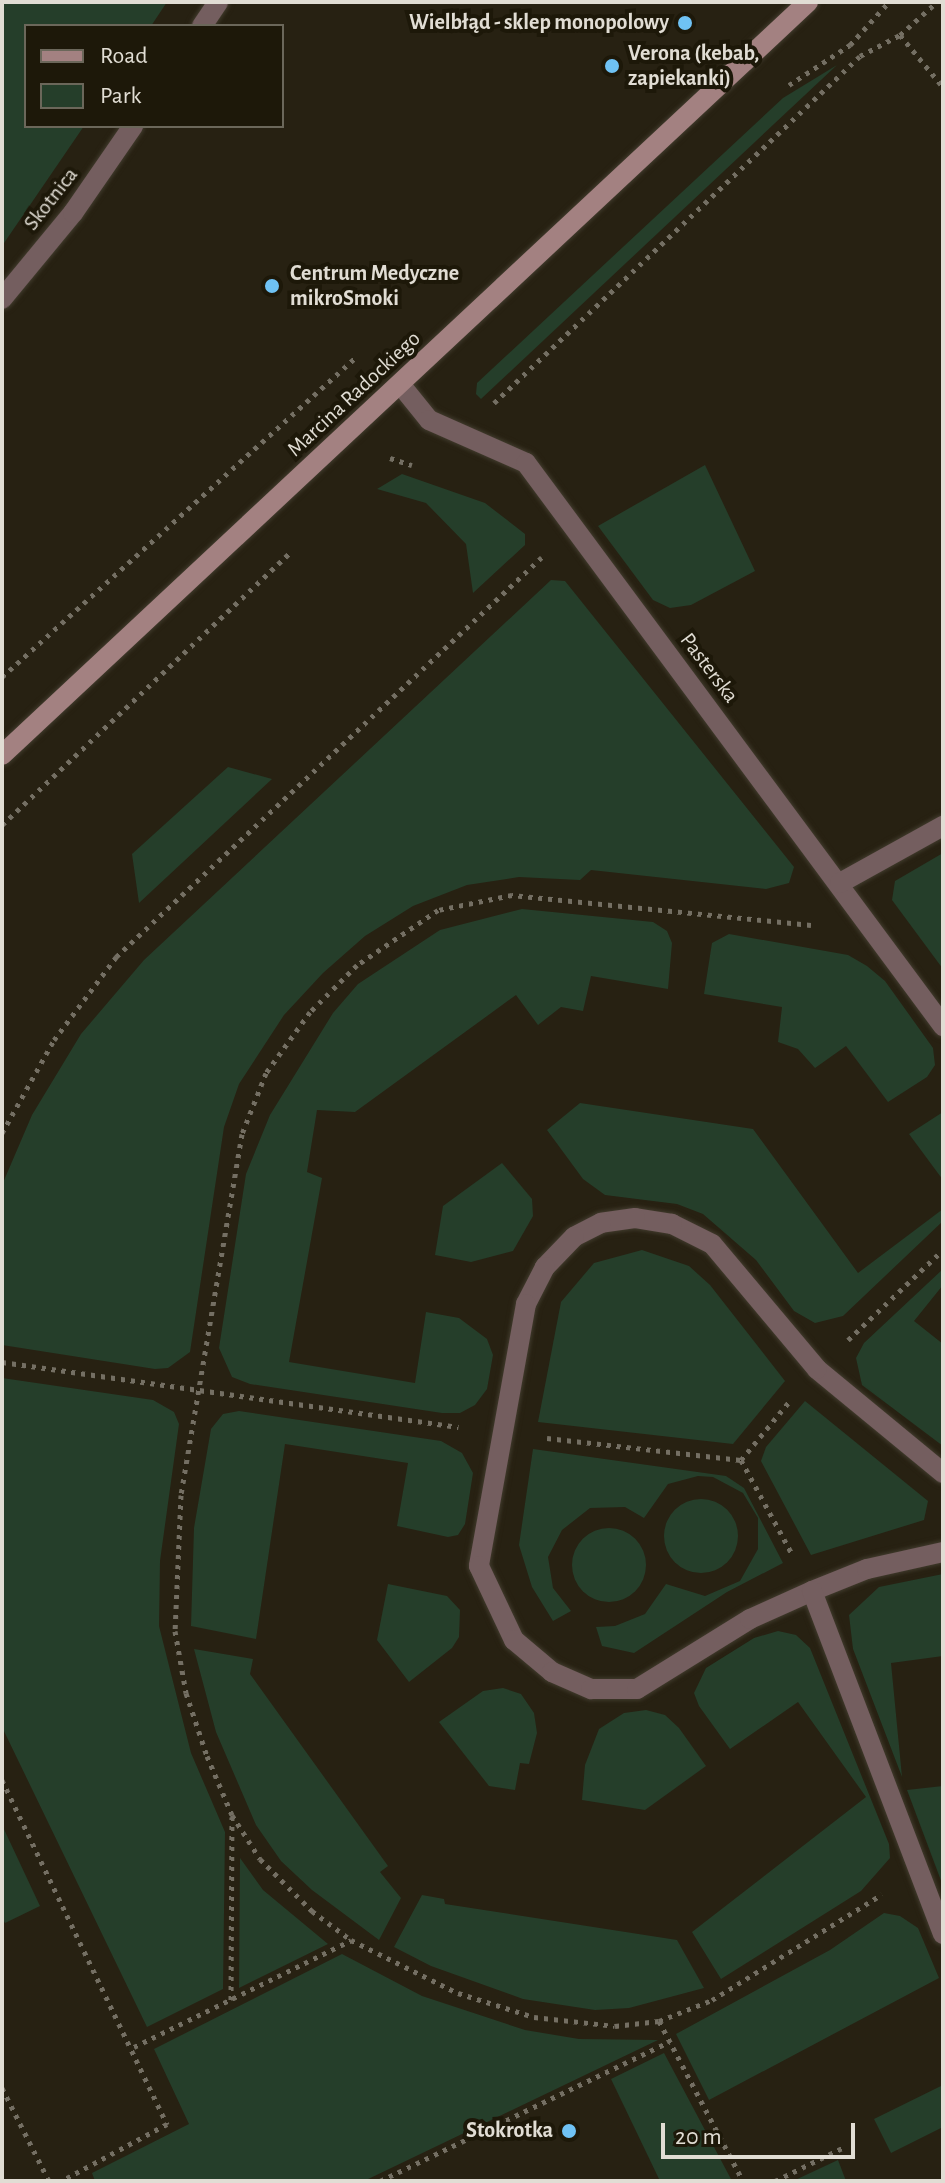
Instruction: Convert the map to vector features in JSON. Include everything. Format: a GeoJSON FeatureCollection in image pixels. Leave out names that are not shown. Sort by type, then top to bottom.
{"type":"FeatureCollection","features":[{"type":"Feature","properties":{"kind":"street"},"geometry":{"type":"LineString","coordinates":[[203,24],[218,2]]}},
{"type":"Feature","properties":{"kind":"street","name":"Marcina Radockiego"},"geometry":{"type":"LineString","coordinates":[[2,755],[808,2]]}},
{"type":"Feature","properties":{"kind":"street","name":"Skotnica"},"geometry":{"type":"LineString","coordinates":[[2,299],[73,213],[132,128]]}},
{"type":"Feature","properties":{"kind":"street","name":"Pasterska"},"geometry":{"type":"LineString","coordinates":[[400,384],[429,420],[526,463],[943,1026]]}},
{"type":"Feature","properties":{"kind":"street"},"geometry":{"type":"LineString","coordinates":[[840,883],[943,826]]}},
{"type":"Feature","properties":{"kind":"street"},"geometry":{"type":"LineString","coordinates":[[943,1473],[817,1369],[712,1244],[672,1224],[635,1218],[601,1223],[574,1237],[545,1267],[526,1304],[479,1566],[514,1640],[552,1672],[591,1689],[637,1689],[750,1619],[812,1591],[867,1569],[943,1552]]}},
{"type":"Feature","properties":{"kind":"street"},"geometry":{"type":"LineString","coordinates":[[812,1591],[943,1934]]}},
{"type":"Feature","properties":{"kind":"path"},"geometry":{"type":"LineString","coordinates":[[476,443],[497,395],[860,56],[900,35],[937,2]]}},
{"type":"Feature","properties":{"kind":"path"},"geometry":{"type":"LineString","coordinates":[[900,35],[943,87]]}},
{"type":"Feature","properties":{"kind":"path"},"geometry":{"type":"LineString","coordinates":[[2,677],[363,351]]}},
{"type":"Feature","properties":{"kind":"path"},"geometry":{"type":"LineString","coordinates":[[390,458],[427,470]]}},
{"type":"Feature","properties":{"kind":"path"},"geometry":{"type":"LineString","coordinates":[[2,1133],[54,1040],[116,957],[551,549]]}},
{"type":"Feature","properties":{"kind":"path"},"geometry":{"type":"LineString","coordinates":[[876,932],[512,895],[438,910],[357,965],[310,1012],[266,1073],[242,1134],[181,1495],[175,1631],[186,1693],[232,1815],[260,1859],[312,1911],[351,1940],[458,1993],[534,2017],[615,2026],[659,2021],[712,2000],[917,1872]]}},
{"type":"Feature","properties":{"kind":"path"},"geometry":{"type":"LineString","coordinates":[[2,1362],[502,1433],[741,1460],[812,1591]]}},
{"type":"Feature","properties":{"kind":"path"},"geometry":{"type":"LineString","coordinates":[[2,1780],[134,2047],[167,2124],[61,2181]]}},
{"type":"Feature","properties":{"kind":"path"},"geometry":{"type":"LineString","coordinates":[[231,2000],[232,1815]]}},
{"type":"Feature","properties":{"kind":"path"},"geometry":{"type":"LineString","coordinates":[[134,2047],[351,1940]]}},
{"type":"Feature","properties":{"kind":"path"},"geometry":{"type":"LineString","coordinates":[[659,2021],[743,2181]]}},
{"type":"Feature","properties":{"kind":"path"},"geometry":{"type":"LineString","coordinates":[[380,2181],[669,2042]]}},
{"type":"Feature","properties":{"kind":"path"},"geometry":{"type":"LineString","coordinates":[[2,2088],[49,2181]]}},
{"type":"Feature","properties":{"kind":"path"},"geometry":{"type":"LineString","coordinates":[[775,2181],[842,2148]]}},
{"type":"Feature","properties":{"kind":"green space"},"geometry":{"type":"Polygon","coordinates":[[[2,2],[167,2],[152,24],[24,24],[24,128],[83,128],[2,246],[2,2]]]}},
{"type":"Feature","properties":{"kind":"green space"},"geometry":{"type":"Polygon","coordinates":[[[837,65],[481,399],[476,394],[477,383],[783,98],[837,65]]]}},
{"type":"Feature","properties":{"kind":"green space"},"geometry":{"type":"Polygon","coordinates":[[[705,465],[755,571],[691,605],[670,608],[653,600],[598,526],[705,465]]]}},
{"type":"Feature","properties":{"kind":"green space"},"geometry":{"type":"Polygon","coordinates":[[[402,474],[485,503],[525,534],[525,545],[473,593],[466,544],[426,503],[377,489],[402,474]]]}},
{"type":"Feature","properties":{"kind":"green space"},"geometry":{"type":"Polygon","coordinates":[[[551,580],[565,581],[794,867],[789,883],[766,889],[591,870],[580,880],[519,877],[467,885],[413,906],[365,936],[323,973],[284,1015],[239,1084],[224,1127],[190,1352],[168,1368],[155,1369],[2,1345],[2,1185],[32,1115],[81,1034],[144,960],[551,580]]]}},
{"type":"Feature","properties":{"kind":"green space"},"geometry":{"type":"Polygon","coordinates":[[[228,767],[272,779],[139,903],[132,854],[228,767]]]}},
{"type":"Feature","properties":{"kind":"green space"},"geometry":{"type":"Polygon","coordinates":[[[943,853],[943,969],[892,900],[895,881],[943,853]]]}},
{"type":"Feature","properties":{"kind":"green space"},"geometry":{"type":"Polygon","coordinates":[[[522,909],[653,922],[667,931],[672,943],[668,989],[591,976],[583,1011],[561,1007],[538,1025],[516,995],[355,1112],[317,1110],[307,1172],[322,1178],[289,1362],[415,1383],[426,1312],[459,1318],[487,1339],[493,1355],[487,1389],[475,1405],[460,1413],[442,1413],[250,1384],[232,1377],[219,1348],[246,1174],[270,1115],[333,1013],[358,984],[440,930],[522,909]]]}},
{"type":"Feature","properties":{"kind":"green space"},"geometry":{"type":"Polygon","coordinates":[[[729,934],[848,955],[867,966],[885,981],[933,1048],[935,1065],[927,1077],[888,1102],[846,1046],[815,1068],[798,1049],[778,1042],[782,1007],[704,994],[712,943],[729,934]]]}},
{"type":"Feature","properties":{"kind":"green space"},"geometry":{"type":"Polygon","coordinates":[[[580,1103],[753,1129],[858,1273],[943,1209],[943,1221],[843,1316],[815,1323],[794,1311],[756,1260],[703,1214],[677,1204],[605,1195],[583,1179],[547,1130],[580,1103]]]}},
{"type":"Feature","properties":{"kind":"green space"},"geometry":{"type":"Polygon","coordinates":[[[943,1112],[943,1180],[909,1134],[943,1112]]]}},
{"type":"Feature","properties":{"kind":"green space"},"geometry":{"type":"Polygon","coordinates":[[[502,1163],[532,1199],[533,1216],[513,1251],[471,1262],[435,1255],[443,1206],[502,1163]]]}},
{"type":"Feature","properties":{"kind":"green space"},"geometry":{"type":"Polygon","coordinates":[[[642,1250],[689,1266],[710,1285],[785,1381],[733,1444],[538,1422],[561,1302],[594,1263],[642,1250]]]}},
{"type":"Feature","properties":{"kind":"green space"},"geometry":{"type":"Polygon","coordinates":[[[943,1269],[943,1285],[914,1321],[943,1344],[943,1446],[862,1385],[856,1358],[864,1343],[943,1269]]]}},
{"type":"Feature","properties":{"kind":"green space"},"geometry":{"type":"Polygon","coordinates":[[[2,1378],[153,1400],[174,1412],[179,1424],[160,1561],[159,1626],[191,1753],[225,1832],[223,1989],[147,2027],[2,1727],[2,1378]]]}},
{"type":"Feature","properties":{"kind":"green space"},"geometry":{"type":"Polygon","coordinates":[[[805,1401],[928,1501],[924,1520],[811,1555],[761,1461],[766,1447],[805,1401]]]}},
{"type":"Feature","properties":{"kind":"green space"},"geometry":{"type":"Polygon","coordinates":[[[239,1411],[441,1441],[462,1453],[473,1473],[465,1524],[458,1535],[448,1537],[397,1526],[408,1463],[285,1444],[256,1639],[191,1626],[194,1528],[211,1429],[223,1414],[239,1411]]]}},
{"type":"Feature","properties":{"kind":"green space"},"geometry":{"type":"Polygon","coordinates":[[[533,1449],[726,1476],[744,1488],[783,1563],[727,1592],[634,1653],[602,1646],[596,1627],[615,1626],[645,1614],[666,1584],[705,1596],[740,1581],[758,1549],[758,1518],[743,1493],[713,1477],[698,1476],[668,1484],[644,1518],[625,1507],[590,1508],[562,1530],[548,1557],[553,1588],[571,1611],[553,1621],[532,1587],[519,1545],[533,1449]]]}},
{"type":"Feature","properties":{"kind":"green space"},"geometry":{"type":"Polygon","coordinates":[[[694,1499],[708,1499],[722,1505],[732,1515],[738,1536],[732,1557],[722,1567],[708,1573],[694,1573],[680,1567],[670,1557],[664,1543],[664,1529],[670,1515],[680,1505],[694,1499]]]}},
{"type":"Feature","properties":{"kind":"green space"},"geometry":{"type":"Polygon","coordinates":[[[609,1528],[630,1534],[640,1544],[646,1565],[640,1586],[630,1596],[609,1602],[588,1596],[578,1586],[572,1565],[578,1544],[588,1534],[609,1528]]]}},
{"type":"Feature","properties":{"kind":"green space"},"geometry":{"type":"Polygon","coordinates":[[[943,1574],[943,1656],[891,1663],[902,1777],[853,1649],[849,1615],[879,1587],[943,1574]]]}},
{"type":"Feature","properties":{"kind":"green space"},"geometry":{"type":"Polygon","coordinates":[[[388,1584],[447,1596],[460,1610],[459,1637],[452,1648],[409,1682],[377,1640],[388,1584]]]}},
{"type":"Feature","properties":{"kind":"green space"},"geometry":{"type":"Polygon","coordinates":[[[778,1631],[796,1635],[810,1648],[889,1844],[890,1858],[861,1891],[721,1979],[692,1932],[866,1797],[798,1702],[730,1749],[699,1706],[694,1693],[706,1668],[754,1638],[778,1631]]]}},
{"type":"Feature","properties":{"kind":"green space"},"geometry":{"type":"Polygon","coordinates":[[[194,1649],[253,1659],[250,1674],[388,1866],[380,1872],[401,1898],[379,1940],[312,1890],[281,1861],[256,1825],[216,1732],[194,1649]]]}},
{"type":"Feature","properties":{"kind":"green space"},"geometry":{"type":"Polygon","coordinates":[[[503,1688],[521,1694],[534,1713],[537,1733],[529,1764],[520,1763],[515,1790],[489,1786],[439,1722],[483,1691],[503,1688]]]}},
{"type":"Feature","properties":{"kind":"green space"},"geometry":{"type":"Polygon","coordinates":[[[646,1710],[665,1715],[679,1728],[706,1766],[645,1810],[582,1800],[585,1765],[599,1729],[624,1713],[646,1710]]]}},
{"type":"Feature","properties":{"kind":"green space"},"geometry":{"type":"Polygon","coordinates":[[[943,1786],[943,1886],[907,1790],[943,1786]]]}},
{"type":"Feature","properties":{"kind":"green space"},"geometry":{"type":"Polygon","coordinates":[[[2,1825],[40,1906],[5,1923],[2,1918],[2,1825]]]}},
{"type":"Feature","properties":{"kind":"green space"},"geometry":{"type":"Polygon","coordinates":[[[240,1858],[263,1890],[328,1944],[239,1988],[240,1858]]]}},
{"type":"Feature","properties":{"kind":"green space"},"geometry":{"type":"Polygon","coordinates":[[[422,1895],[444,1899],[445,1904],[677,1940],[704,1988],[629,2008],[595,2010],[523,1999],[431,1966],[394,1947],[422,1895]]]}},
{"type":"Feature","properties":{"kind":"green space"},"geometry":{"type":"Polygon","coordinates":[[[884,1913],[900,1916],[918,1928],[939,1978],[709,2100],[676,2034],[830,1950],[884,1913]]]}},
{"type":"Feature","properties":{"kind":"green space"},"geometry":{"type":"Polygon","coordinates":[[[342,1954],[422,1996],[525,2030],[579,2039],[658,2040],[364,2181],[95,2181],[92,2173],[189,2124],[154,2049],[342,1954]]]}},
{"type":"Feature","properties":{"kind":"green space"},"geometry":{"type":"Polygon","coordinates":[[[664,2053],[732,2181],[660,2181],[611,2079],[664,2053]]]}},
{"type":"Feature","properties":{"kind":"green space"},"geometry":{"type":"Polygon","coordinates":[[[943,2085],[943,2127],[891,2153],[874,2119],[943,2085]]]}},
{"type":"Feature","properties":{"kind":"green space"},"geometry":{"type":"Polygon","coordinates":[[[838,2160],[846,2181],[793,2181],[838,2160]]]}},
{"type":"Feature","properties":{"kind":"place","name":"Wielbłąd - sklep monopolowy"},"geometry":{"type":"Point","coordinates":[685,23]}},
{"type":"Feature","properties":{"kind":"place","name":"Verona (kebab, zapiekanki)"},"geometry":{"type":"Point","coordinates":[612,66]}},
{"type":"Feature","properties":{"kind":"place","name":"Centrum Medyczne mikroSmoki"},"geometry":{"type":"Point","coordinates":[272,286]}},
{"type":"Feature","properties":{"kind":"place","name":"Stokrotka"},"geometry":{"type":"Point","coordinates":[569,2131]}}]}
